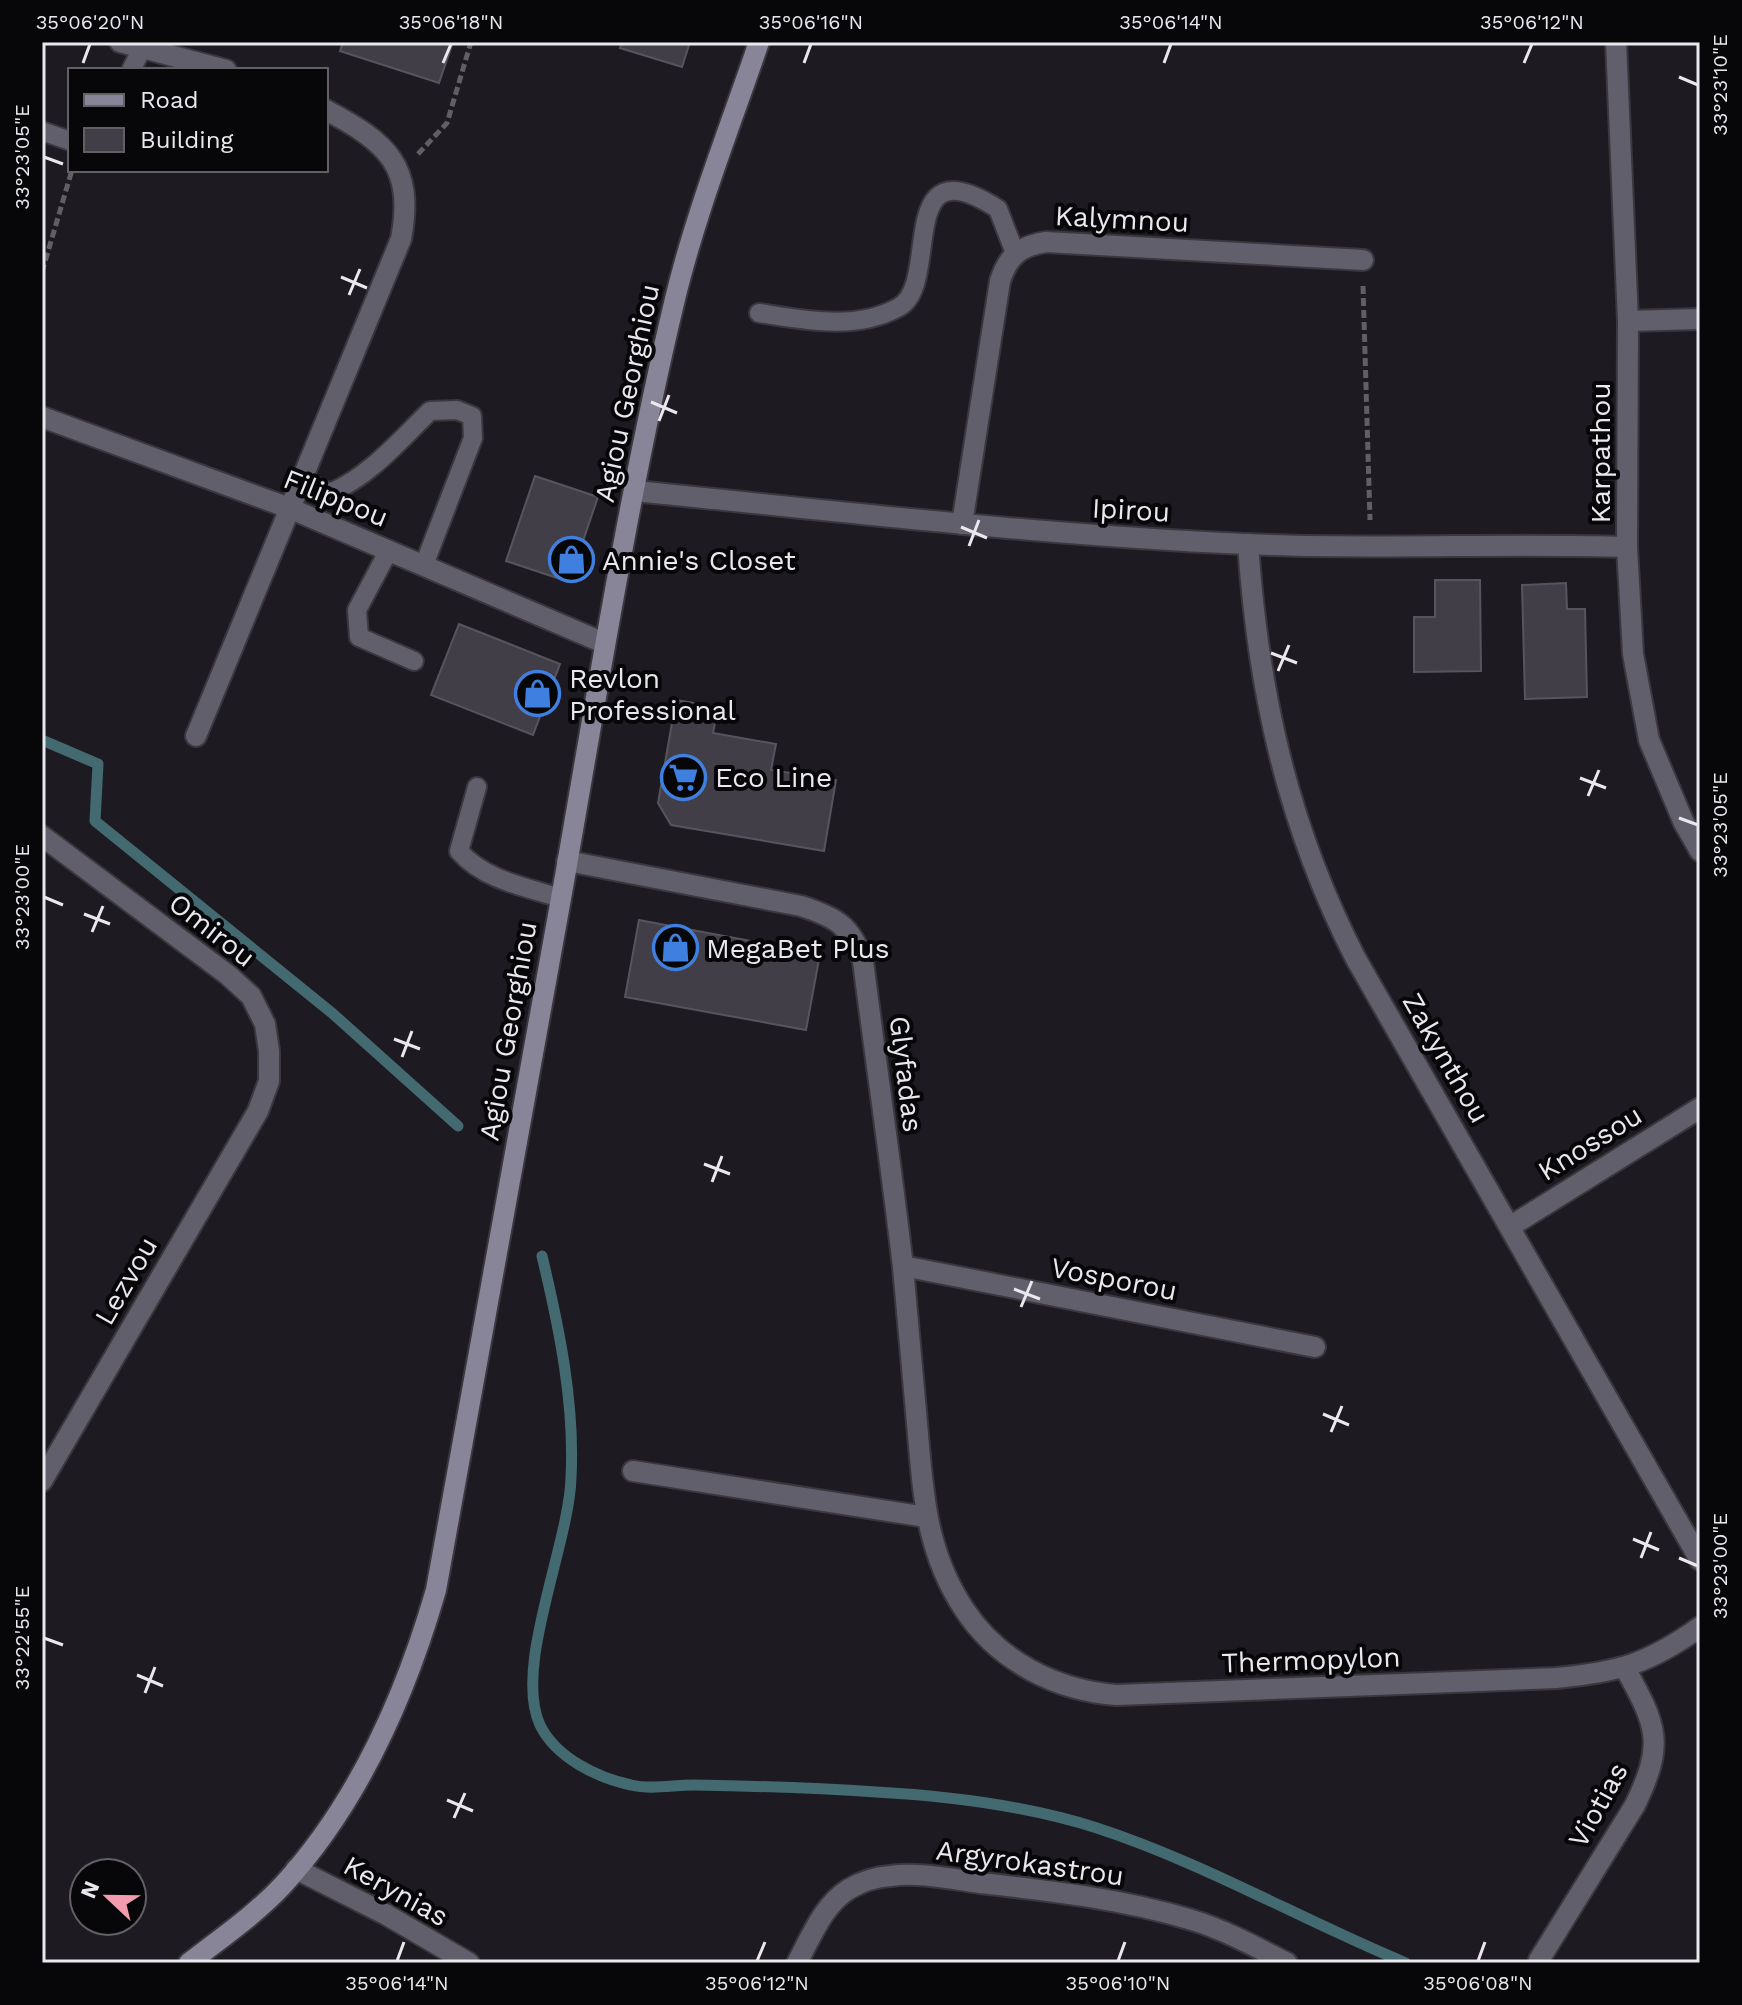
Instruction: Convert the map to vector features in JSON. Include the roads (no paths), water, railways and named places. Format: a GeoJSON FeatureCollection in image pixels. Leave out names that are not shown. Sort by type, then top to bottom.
{"type":"FeatureCollection","features":[{"type":"Feature","properties":{"kind":"main road","name":"Agiou Georghiou"},"geometry":{"type":"LineString","coordinates":[[189,1963],[267,1901],[296,1869],[351,1793],[386,1727],[411,1670],[436,1590],[604,643],[634,491],[675,299],[695,228],[759,42]]}},
{"type":"Feature","properties":{"kind":"street"},"geometry":{"type":"LineString","coordinates":[[120,42],[219,68]]}},
{"type":"Feature","properties":{"kind":"street","name":"Karpathou"},"geometry":{"type":"LineString","coordinates":[[1616,42],[1628,321],[1627,547],[1633,654],[1649,740],[1679,812],[1700,851]]}},
{"type":"Feature","properties":{"kind":"street"},"geometry":{"type":"LineString","coordinates":[[196,736],[401,239],[406,209],[390,156],[373,138],[328,111]]}},
{"type":"Feature","properties":{"kind":"street","name":"Kalymnou"},"geometry":{"type":"LineString","coordinates":[[1015,253],[1029,245],[1046,242],[1363,260]]}},
{"type":"Feature","properties":{"kind":"street"},"geometry":{"type":"LineString","coordinates":[[962,524],[1000,281],[1015,253]]}},
{"type":"Feature","properties":{"kind":"street"},"geometry":{"type":"LineString","coordinates":[[1628,321],[1700,319]]}},
{"type":"Feature","properties":{"kind":"street","name":"Filippou"},"geometry":{"type":"LineString","coordinates":[[42,417],[289,508],[604,643]]}},
{"type":"Feature","properties":{"kind":"street","name":"Ipirou"},"geometry":{"type":"LineString","coordinates":[[634,491],[1041,532],[1248,544],[1627,547]]}},
{"type":"Feature","properties":{"kind":"street","name":"Zakynthou"},"geometry":{"type":"LineString","coordinates":[[1248,544],[1263,685],[1297,819],[1317,876],[1356,959],[1700,1560]]}},
{"type":"Feature","properties":{"kind":"street","name":"Omirou"},"geometry":{"type":"LineString","coordinates":[[42,836],[228,975],[251,996],[265,1024],[269,1051],[269,1081],[258,1111]]}},
{"type":"Feature","properties":{"kind":"street","name":"Glyfadas"},"geometry":{"type":"LineString","coordinates":[[567,861],[801,906],[836,920],[848,930],[857,945],[863,961],[903,1266],[926,1517],[930,1535],[953,1590]]}},
{"type":"Feature","properties":{"kind":"street","name":"Knossou"},"geometry":{"type":"LineString","coordinates":[[1511,1226],[1700,1108]]}},
{"type":"Feature","properties":{"kind":"street","name":"Lezvou"},"geometry":{"type":"LineString","coordinates":[[42,1481],[258,1111]]}},
{"type":"Feature","properties":{"kind":"street","name":"Vosporou"},"geometry":{"type":"LineString","coordinates":[[903,1266],[1315,1347]]}},
{"type":"Feature","properties":{"kind":"street"},"geometry":{"type":"LineString","coordinates":[[633,1471],[926,1517]]}},
{"type":"Feature","properties":{"kind":"street","name":"Thermopylon"},"geometry":{"type":"LineString","coordinates":[[953,1590],[963,1608],[988,1638],[1017,1663],[1057,1683],[1116,1695],[1556,1678],[1625,1668],[1670,1648],[1700,1627]]}},
{"type":"Feature","properties":{"kind":"street","name":"Viotias"},"geometry":{"type":"LineString","coordinates":[[1539,1960],[1647,1781],[1654,1746],[1653,1727],[1650,1713],[1625,1668]]}},
{"type":"Feature","properties":{"kind":"street","name":"Kerynias"},"geometry":{"type":"LineString","coordinates":[[296,1869],[385,1914],[469,1963]]}},
{"type":"Feature","properties":{"kind":"street","name":"Argyrokastrou"},"geometry":{"type":"LineString","coordinates":[[797,1963],[822,1916],[835,1899],[869,1880],[911,1875],[1079,1894],[1138,1907],[1193,1920],[1287,1963]]}},
{"type":"Feature","properties":{"kind":"lane"},"geometry":{"type":"LineString","coordinates":[[132,68],[143,47]]}},
{"type":"Feature","properties":{"kind":"lane"},"geometry":{"type":"LineString","coordinates":[[42,131],[68,140]]}},
{"type":"Feature","properties":{"kind":"lane"},"geometry":{"type":"LineString","coordinates":[[759,313],[822,322],[869,318],[902,306],[913,291],[923,231],[932,204],[943,193],[962,190],[998,209],[1015,253]]}},
{"type":"Feature","properties":{"kind":"lane"},"geometry":{"type":"LineString","coordinates":[[300,479],[330,493],[351,484],[369,471],[430,411],[457,410],[472,416],[473,438],[424,565]]}},
{"type":"Feature","properties":{"kind":"lane"},"geometry":{"type":"LineString","coordinates":[[389,550],[357,610],[359,637],[414,661]]}},
{"type":"Feature","properties":{"kind":"lane"},"geometry":{"type":"LineString","coordinates":[[477,787],[459,851],[471,865],[495,878],[561,898]]}},
{"type":"Feature","properties":{"kind":"waterway"},"geometry":{"type":"LineString","coordinates":[[42,740],[98,764],[95,821],[332,1013],[458,1126]]}},
{"type":"Feature","properties":{"kind":"waterway"},"geometry":{"type":"LineString","coordinates":[[542,1256],[564,1366],[572,1450],[568,1505],[537,1639],[533,1700],[547,1737],[567,1757],[592,1772],[639,1786],[740,1786],[904,1794],[960,1799],[1044,1814],[1097,1828],[1176,1858],[1406,1963]]}},
{"type":"Feature","properties":{"kind":"place","name":"Annie's Closet"},"geometry":{"type":"Point","coordinates":[571,560]}},
{"type":"Feature","properties":{"kind":"place","name":"Revlon Professional"},"geometry":{"type":"Point","coordinates":[538,694]}},
{"type":"Feature","properties":{"kind":"place","name":"Eco Line"},"geometry":{"type":"Point","coordinates":[684,777]}},
{"type":"Feature","properties":{"kind":"place","name":"MegaBet Plus"},"geometry":{"type":"Point","coordinates":[675,948]}}]}
